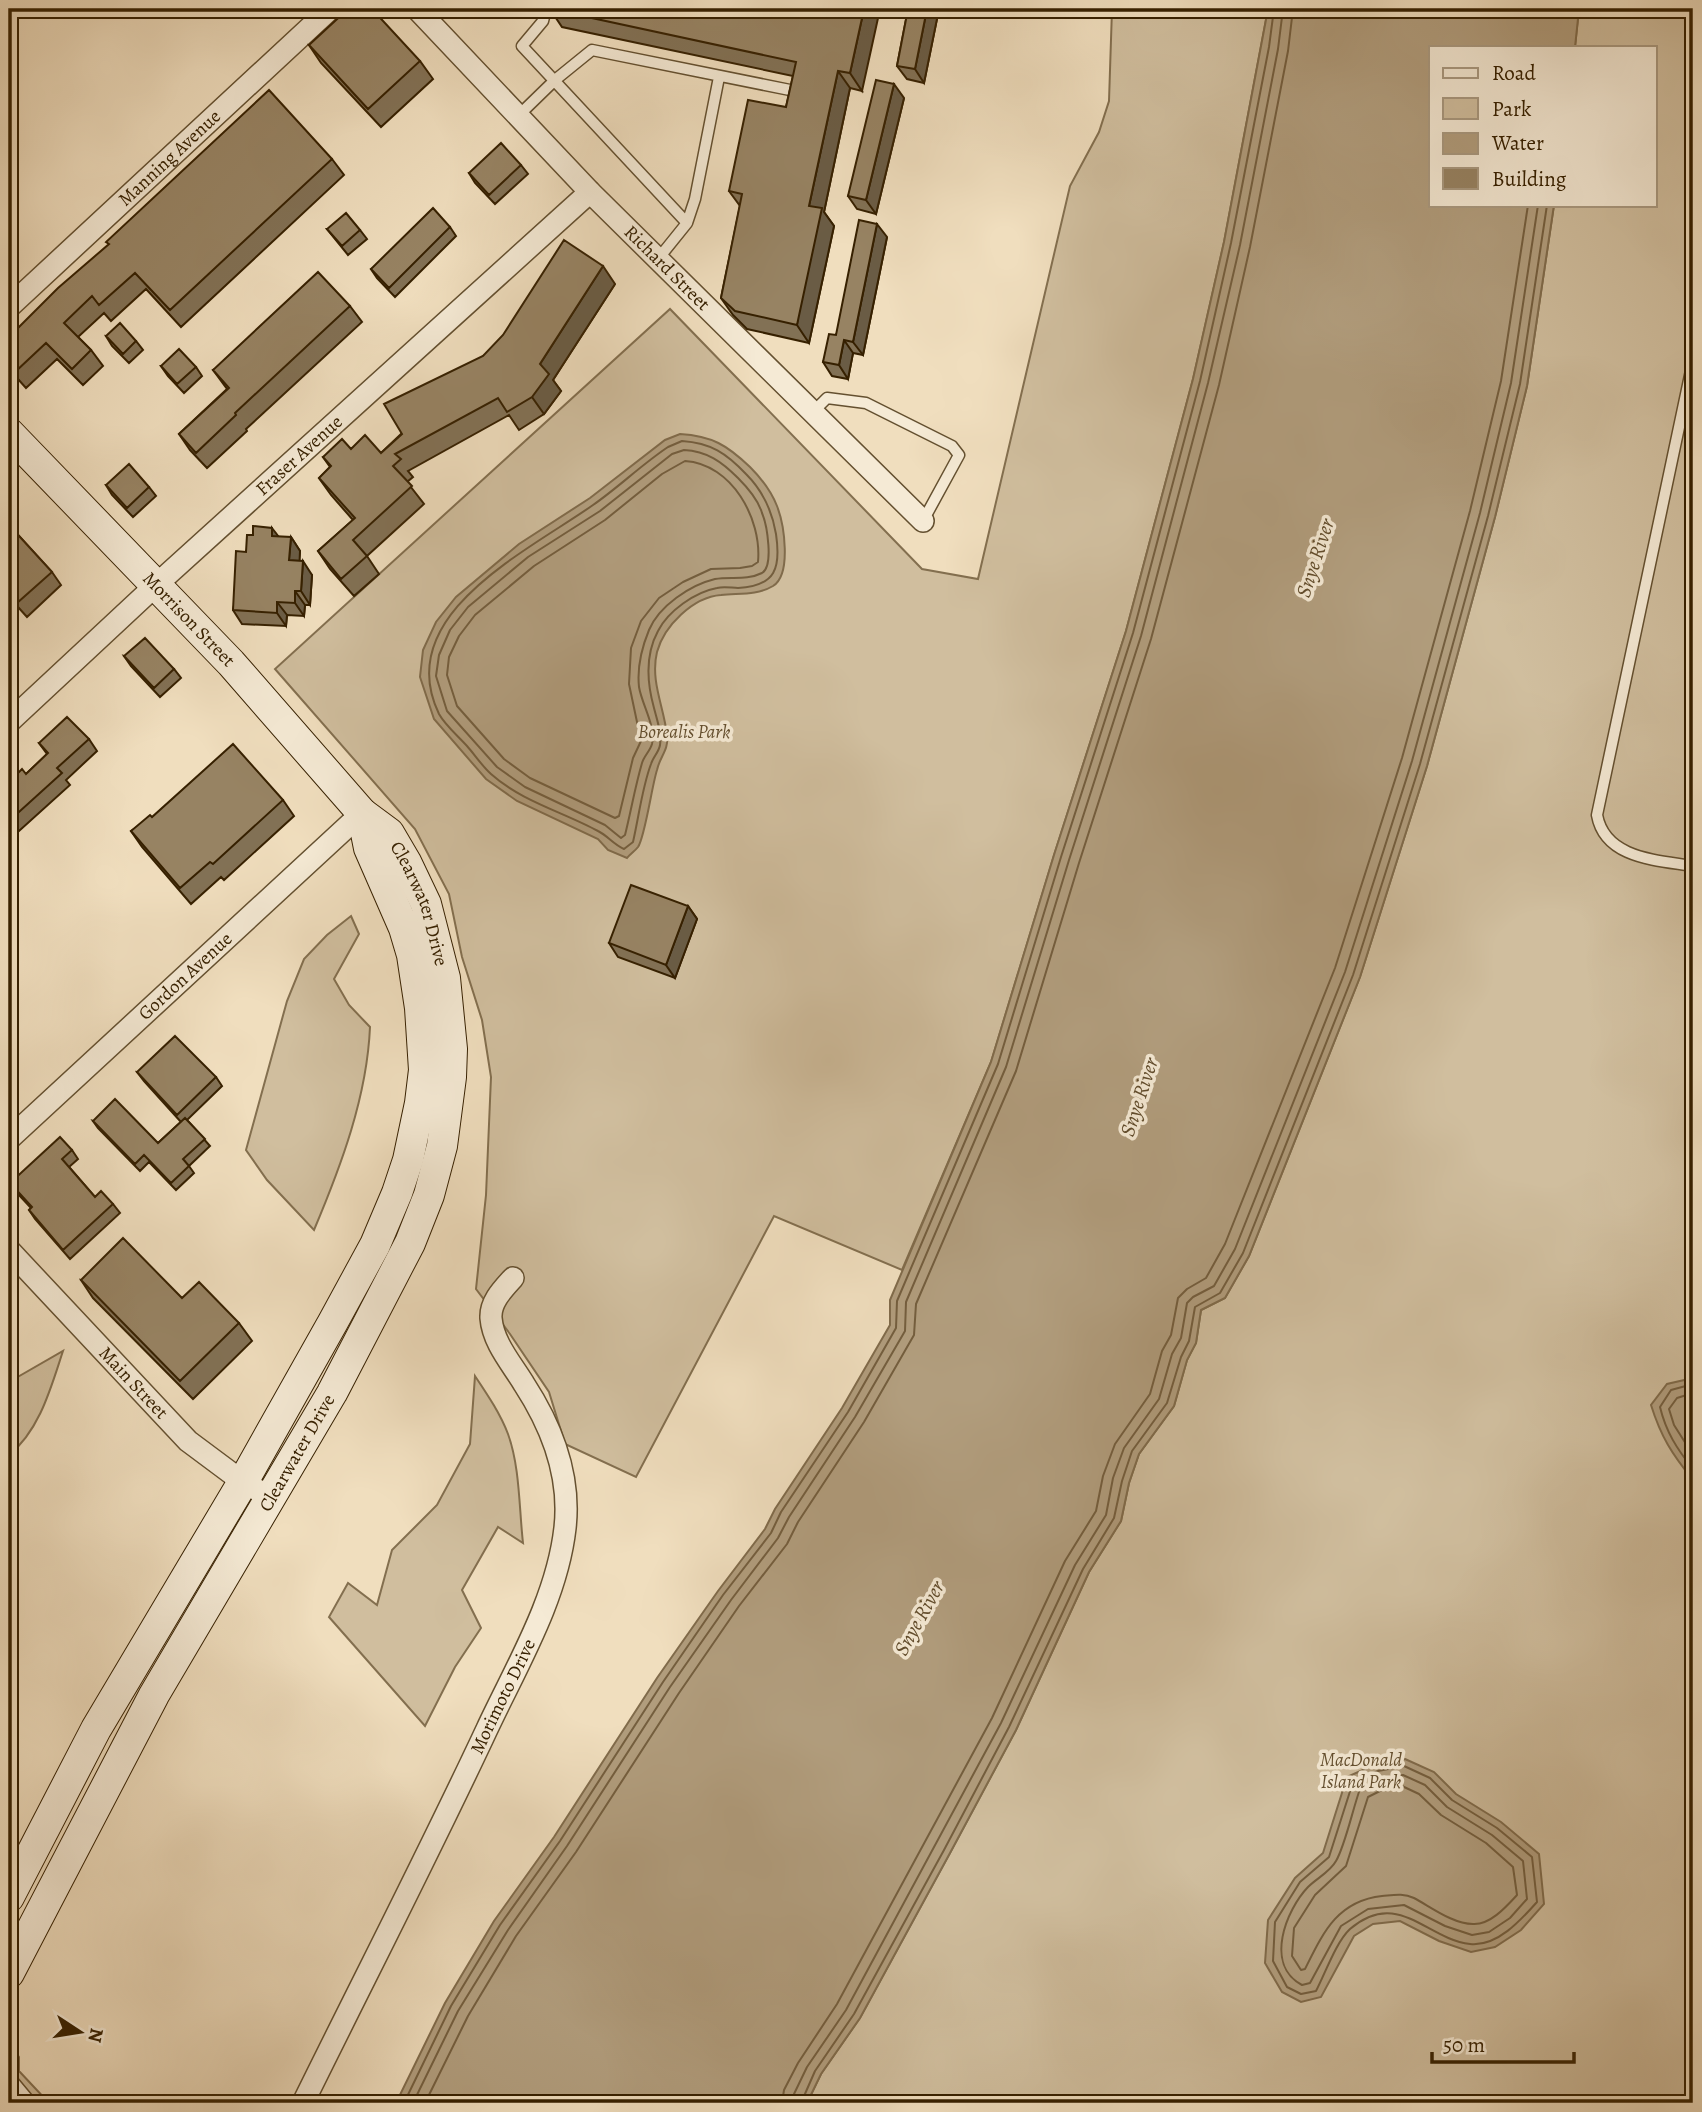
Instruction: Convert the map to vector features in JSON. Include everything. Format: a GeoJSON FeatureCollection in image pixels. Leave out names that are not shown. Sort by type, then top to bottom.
{"type":"FeatureCollection","features":[{"type":"Feature","properties":{"kind":"main road","name":"Morrison Street"},"geometry":{"type":"LineString","coordinates":[[9,433],[231,663],[362,813]]}},
{"type":"Feature","properties":{"kind":"main road","name":"Clearwater Drive"},"geometry":{"type":"LineString","coordinates":[[9,1897],[96,1729],[243,1482],[351,1289],[387,1221],[408,1160],[424,1070],[420,1008],[412,955],[404,928],[369,848],[362,813]]}},
{"type":"Feature","properties":{"kind":"main road","name":"Clearwater Drive"},"geometry":{"type":"LineString","coordinates":[[9,1973],[154,1695],[332,1393],[410,1243],[436,1172],[445,1128],[452,1049],[445,978],[426,904],[406,862],[389,833],[362,813]]}},
{"type":"Feature","properties":{"kind":"street","name":"Manning Avenue"},"geometry":{"type":"LineString","coordinates":[[9,307],[330,9]]}},
{"type":"Feature","properties":{"kind":"street","name":"Richard Street"},"geometry":{"type":"LineString","coordinates":[[417,9],[590,192],[923,521]]}},
{"type":"Feature","properties":{"kind":"street","name":"Fraser Avenue"},"geometry":{"type":"LineString","coordinates":[[9,722],[156,585],[590,192]]}},
{"type":"Feature","properties":{"kind":"street","name":"Gordon Avenue"},"geometry":{"type":"LineString","coordinates":[[9,1139],[362,813]]}},
{"type":"Feature","properties":{"kind":"street","name":"Main Street"},"geometry":{"type":"LineString","coordinates":[[9,1250],[188,1441],[243,1482],[272,1497]]}},
{"type":"Feature","properties":{"kind":"street","name":"Morimoto Drive"},"geometry":{"type":"LineString","coordinates":[[303,2103],[529,1641],[559,1562],[565,1527],[565,1490],[561,1463],[546,1418],[494,1334],[491,1316],[498,1296],[513,1278]]}},
{"type":"Feature","properties":{"kind":"street"},"geometry":{"type":"LineString","coordinates":[[9,2085],[24,2103]]}},
{"type":"Feature","properties":{"kind":"lane"},"geometry":{"type":"LineString","coordinates":[[546,9],[543,21],[522,46],[687,223]]}},
{"type":"Feature","properties":{"kind":"lane"},"geometry":{"type":"LineString","coordinates":[[518,116],[555,80],[592,50],[790,90]]}},
{"type":"Feature","properties":{"kind":"lane"},"geometry":{"type":"LineString","coordinates":[[658,259],[687,223],[695,199],[719,77]]}},
{"type":"Feature","properties":{"kind":"lane"},"geometry":{"type":"LineString","coordinates":[[1693,361],[1597,816],[1606,838],[1617,848],[1643,857],[1693,866]]}},
{"type":"Feature","properties":{"kind":"lane"},"geometry":{"type":"LineString","coordinates":[[813,412],[827,398],[866,403],[953,446],[958,455],[923,521]]}},
{"type":"Feature","properties":{"kind":"green space","name":"Borealis Park"},"geometry":{"type":"Polygon","coordinates":[[[1112,9],[1268,9],[1224,242],[1193,379],[1126,631],[991,1062],[902,1270],[774,1216],[636,1477],[565,1444],[549,1392],[476,1289],[486,1195],[491,1077],[482,1020],[462,957],[449,894],[415,829],[275,669],[670,309],[922,569],[978,579],[1070,186],[1099,132],[1109,101],[1112,9]]]}},
{"type":"Feature","properties":{"kind":"green space","name":"MacDonald Island Park"},"geometry":{"type":"Polygon","coordinates":[[[1579,9],[1693,9],[1693,2103],[807,2103],[821,2074],[860,2018],[950,1853],[1016,1730],[1089,1572],[1121,1521],[1129,1483],[1139,1454],[1174,1406],[1187,1360],[1196,1343],[1201,1310],[1225,1298],[1249,1256],[1360,977],[1427,766],[1495,517],[1527,386],[1554,206],[1656,206],[1656,46],[1575,46],[1579,9]]]}},
{"type":"Feature","properties":{"kind":"green space"},"geometry":{"type":"Polygon","coordinates":[[[351,916],[359,934],[334,979],[349,1005],[370,1027],[368,1053],[351,1131],[314,1230],[267,1180],[246,1150],[287,1001],[304,959],[327,935],[351,916]]]}},
{"type":"Feature","properties":{"kind":"green space"},"geometry":{"type":"Polygon","coordinates":[[[63,1351],[37,1421],[20,1445],[9,1455],[9,1382],[63,1351]]]}},
{"type":"Feature","properties":{"kind":"green space"},"geometry":{"type":"Polygon","coordinates":[[[475,1376],[501,1419],[512,1447],[523,1543],[498,1527],[462,1590],[481,1628],[455,1667],[425,1726],[329,1617],[348,1583],[377,1605],[392,1550],[437,1505],[470,1444],[475,1376]]]}},
{"type":"Feature","properties":{"kind":"green space"},"geometry":{"type":"Polygon","coordinates":[[[9,2042],[19,2057],[19,2071],[49,2103],[9,2103],[9,2042]]]}},
{"type":"Feature","properties":{"kind":"water","name":"Snye River"},"geometry":{"type":"Polygon","coordinates":[[[1268,9],[1579,9],[1575,46],[1429,46],[1429,206],[1554,206],[1527,386],[1495,517],[1427,766],[1360,977],[1249,1256],[1225,1298],[1201,1310],[1196,1343],[1187,1360],[1174,1406],[1139,1454],[1129,1483],[1121,1521],[1089,1572],[1016,1730],[950,1853],[860,2018],[821,2074],[807,2103],[396,2103],[445,2003],[494,1921],[554,1837],[657,1678],[765,1529],[775,1509],[842,1408],[890,1325],[890,1300],[991,1062],[1126,631],[1193,379],[1224,242],[1268,9]]]}},
{"type":"Feature","properties":{"kind":"water"},"geometry":{"type":"Polygon","coordinates":[[[680,434],[718,443],[750,467],[765,485],[780,514],[785,548],[783,571],[779,580],[767,589],[754,593],[721,595],[700,601],[681,614],[666,632],[657,652],[655,673],[667,745],[658,765],[641,841],[627,858],[608,850],[598,839],[517,801],[486,779],[434,719],[420,677],[423,650],[436,622],[456,597],[519,544],[590,498],[665,440],[680,434]]]}},
{"type":"Feature","properties":{"kind":"water"},"geometry":{"type":"Polygon","coordinates":[[[1693,1378],[1693,1480],[1668,1445],[1651,1405],[1667,1384],[1693,1378]]]}},
{"type":"Feature","properties":{"kind":"water"},"geometry":{"type":"Polygon","coordinates":[[[1405,1759],[1434,1772],[1456,1794],[1501,1822],[1539,1854],[1544,1904],[1521,1930],[1495,1947],[1471,1952],[1439,1941],[1400,1921],[1373,1924],[1354,1936],[1321,1997],[1301,2002],[1282,1992],[1265,1963],[1268,1920],[1295,1878],[1323,1853],[1347,1777],[1376,1764],[1405,1759]]]}},
{"type":"Feature","properties":{"kind":"building"},"geometry":{"type":"Polygon","coordinates":[[[348,9],[372,9],[420,61],[368,109],[309,45],[348,9]]]}},
{"type":"Feature","properties":{"kind":"building"},"geometry":{"type":"Polygon","coordinates":[[[550,9],[793,9],[821,15],[822,9],[864,9],[850,73],[838,71],[809,206],[822,208],[797,325],[735,311],[721,298],[742,194],[729,191],[748,100],[786,107],[796,62],[550,9]]]}},
{"type":"Feature","properties":{"kind":"building"},"geometry":{"type":"Polygon","coordinates":[[[908,9],[927,9],[915,69],[897,66],[908,9]]]}},
{"type":"Feature","properties":{"kind":"building"},"geometry":{"type":"Polygon","coordinates":[[[876,80],[894,84],[866,200],[848,196],[876,80]]]}},
{"type":"Feature","properties":{"kind":"building"},"geometry":{"type":"Polygon","coordinates":[[[269,90],[332,159],[170,310],[135,273],[99,305],[92,296],[64,323],[91,350],[72,369],[46,343],[15,372],[9,365],[9,337],[269,90]]]}},
{"type":"Feature","properties":{"kind":"building"},"geometry":{"type":"Polygon","coordinates":[[[501,143],[521,165],[489,195],[469,173],[501,143]]]}},
{"type":"Feature","properties":{"kind":"building"},"geometry":{"type":"Polygon","coordinates":[[[433,208],[450,227],[389,288],[371,269],[433,208]]]}},
{"type":"Feature","properties":{"kind":"building"},"geometry":{"type":"Polygon","coordinates":[[[346,213],[360,230],[342,246],[327,229],[346,213]]]}},
{"type":"Feature","properties":{"kind":"building"},"geometry":{"type":"Polygon","coordinates":[[[859,220],[877,224],[853,342],[844,340],[839,365],[823,362],[829,334],[836,335],[859,220]]]}},
{"type":"Feature","properties":{"kind":"building"},"geometry":{"type":"Polygon","coordinates":[[[564,240],[603,266],[540,364],[549,374],[532,397],[507,412],[498,398],[395,454],[401,459],[393,466],[412,486],[353,540],[367,556],[341,579],[318,551],[355,518],[319,478],[331,466],[323,457],[342,439],[351,449],[365,435],[381,453],[402,434],[384,404],[483,356],[503,335],[564,240]]]}},
{"type":"Feature","properties":{"kind":"building"},"geometry":{"type":"Polygon","coordinates":[[[318,272],[350,306],[196,453],[179,434],[229,388],[213,370],[318,272]]]}},
{"type":"Feature","properties":{"kind":"building"},"geometry":{"type":"Polygon","coordinates":[[[120,323],[136,341],[123,354],[106,336],[120,323]]]}},
{"type":"Feature","properties":{"kind":"building"},"geometry":{"type":"Polygon","coordinates":[[[179,349],[196,367],[177,384],[161,366],[179,349]]]}},
{"type":"Feature","properties":{"kind":"building"},"geometry":{"type":"Polygon","coordinates":[[[129,464],[149,487],[127,508],[106,485],[129,464]]]}},
{"type":"Feature","properties":{"kind":"building"},"geometry":{"type":"Polygon","coordinates":[[[9,525],[52,572],[17,603],[9,594],[9,525]]]}},
{"type":"Feature","properties":{"kind":"building"},"geometry":{"type":"Polygon","coordinates":[[[253,526],[272,528],[272,536],[291,537],[289,560],[303,561],[301,591],[295,591],[295,603],[277,602],[277,613],[233,610],[236,551],[246,552],[247,535],[253,535],[253,526]]]}},
{"type":"Feature","properties":{"kind":"building"},"geometry":{"type":"Polygon","coordinates":[[[145,638],[174,669],[154,688],[124,656],[145,638]]]}},
{"type":"Feature","properties":{"kind":"building"},"geometry":{"type":"Polygon","coordinates":[[[67,717],[89,739],[57,768],[62,773],[9,821],[9,782],[22,769],[26,774],[48,753],[39,743],[67,717]]]}},
{"type":"Feature","properties":{"kind":"building"},"geometry":{"type":"Polygon","coordinates":[[[233,744],[283,800],[213,864],[210,862],[180,888],[131,831],[150,815],[152,817],[233,744]]]}},
{"type":"Feature","properties":{"kind":"building"},"geometry":{"type":"Polygon","coordinates":[[[631,885],[688,906],[666,965],[609,943],[631,885]]]}},
{"type":"Feature","properties":{"kind":"building"},"geometry":{"type":"Polygon","coordinates":[[[175,1036],[216,1077],[177,1115],[137,1072],[175,1036]]]}},
{"type":"Feature","properties":{"kind":"building"},"geometry":{"type":"Polygon","coordinates":[[[115,1099],[158,1143],[185,1118],[205,1139],[183,1159],[189,1166],[171,1183],[144,1155],[135,1164],[93,1121],[115,1099]]]}},
{"type":"Feature","properties":{"kind":"building"},"geometry":{"type":"Polygon","coordinates":[[[60,1137],[72,1150],[62,1159],[95,1197],[101,1191],[113,1204],[63,1250],[29,1210],[32,1207],[10,1183],[60,1137]]]}},
{"type":"Feature","properties":{"kind":"building"},"geometry":{"type":"Polygon","coordinates":[[[123,1238],[182,1298],[199,1282],[239,1323],[180,1381],[81,1280],[123,1238]]]}}]}
